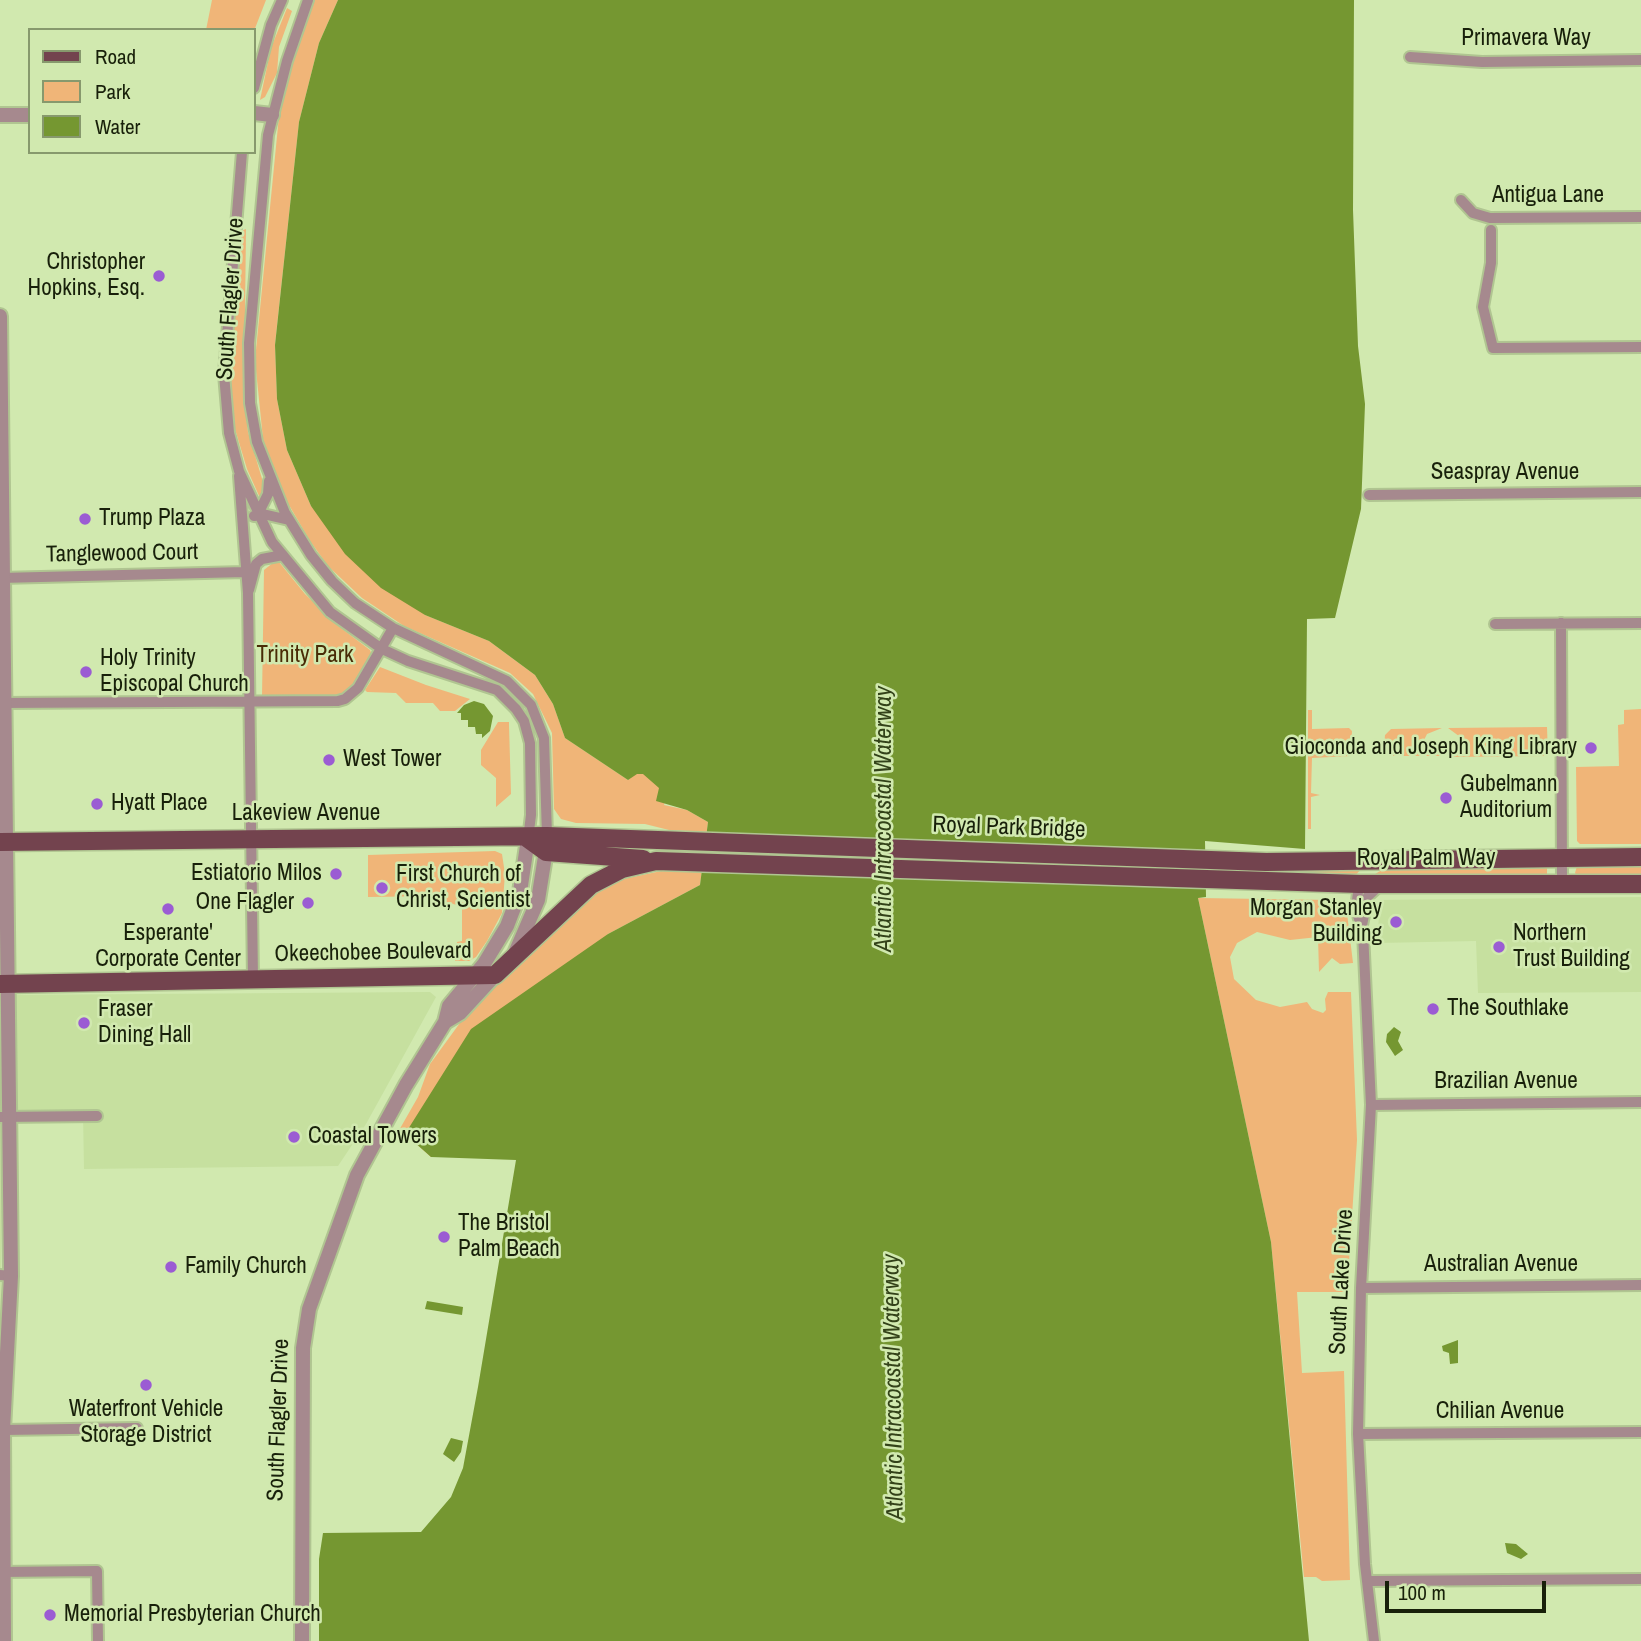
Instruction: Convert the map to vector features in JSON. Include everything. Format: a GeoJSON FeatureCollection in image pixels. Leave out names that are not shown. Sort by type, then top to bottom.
{"type":"FeatureCollection","features":[{"type":"Feature","properties":{"kind":"main road","name":"Lakeview Avenue"},"geometry":{"type":"LineString","coordinates":[[4,842],[250,838],[528,839]]}},
{"type":"Feature","properties":{"kind":"main road"},"geometry":{"type":"LineString","coordinates":[[528,839],[656,861]]}},
{"type":"Feature","properties":{"kind":"main road","name":"Royal Park Bridge"},"geometry":{"type":"LineString","coordinates":[[547,844],[678,841],[1212,860]]}},
{"type":"Feature","properties":{"kind":"main road","name":"Royal Palm Way"},"geometry":{"type":"LineString","coordinates":[[1212,860],[1290,862],[1641,857]]}},
{"type":"Feature","properties":{"kind":"main road"},"geometry":{"type":"LineString","coordinates":[[1359,884],[1389,859]]}},
{"type":"Feature","properties":{"kind":"main road"},"geometry":{"type":"LineString","coordinates":[[515,953],[591,885],[622,869],[656,861]]}},
{"type":"Feature","properties":{"kind":"main road","name":"Royal Park Bridge"},"geometry":{"type":"LineString","coordinates":[[656,861],[1211,880]]}},
{"type":"Feature","properties":{"kind":"main road","name":"Royal Palm Way"},"geometry":{"type":"LineString","coordinates":[[1211,880],[1359,884],[1641,884]]}},
{"type":"Feature","properties":{"kind":"main road","name":"South Flagler Drive"},"geometry":{"type":"LineString","coordinates":[[495,975],[515,953]]}},
{"type":"Feature","properties":{"kind":"main road","name":"Okeechobee Boulevard"},"geometry":{"type":"LineString","coordinates":[[5,984],[495,975]]}},
{"type":"Feature","properties":{"kind":"street"},"geometry":{"type":"LineString","coordinates":[[256,81],[271,25],[282,0]]}},
{"type":"Feature","properties":{"kind":"street","name":"South Flagler Drive"},"geometry":{"type":"LineString","coordinates":[[308,0],[286,61],[272,115],[253,288],[248,375],[257,442],[270,480],[289,520],[311,555],[332,581],[355,603],[393,628],[495,674],[515,687],[531,705],[544,737],[547,844],[535,912],[515,953]]}},
{"type":"Feature","properties":{"kind":"street","name":"Primavera Way"},"geometry":{"type":"LineString","coordinates":[[1410,57],[1482,62],[1641,60]]}},
{"type":"Feature","properties":{"kind":"street"},"geometry":{"type":"LineString","coordinates":[[256,113],[272,115]]}},
{"type":"Feature","properties":{"kind":"street"},"geometry":{"type":"LineString","coordinates":[[0,115],[28,115]]}},
{"type":"Feature","properties":{"kind":"street","name":"South Flagler Drive"},"geometry":{"type":"LineString","coordinates":[[242,154],[223,374],[229,433],[239,471],[258,514],[283,555],[330,612],[382,649],[408,661],[497,690],[516,709],[530,743],[531,815],[523,876],[511,916],[492,953],[449,1006],[444,1022],[357,1175],[309,1310],[302,1360],[302,1641]]}},
{"type":"Feature","properties":{"kind":"street","name":"Antigua Lane"},"geometry":{"type":"LineString","coordinates":[[1461,201],[1473,213],[1490,218],[1641,217]]}},
{"type":"Feature","properties":{"kind":"street"},"geometry":{"type":"LineString","coordinates":[[1491,230],[1490,263],[1483,307],[1493,348],[1641,347]]}},
{"type":"Feature","properties":{"kind":"street"},"geometry":{"type":"LineString","coordinates":[[0,316],[5,984],[2,1430],[4,1641]]}},
{"type":"Feature","properties":{"kind":"street"},"geometry":{"type":"LineString","coordinates":[[239,471],[244,572],[248,593],[247,702],[253,980]]}},
{"type":"Feature","properties":{"kind":"street"},"geometry":{"type":"LineString","coordinates":[[258,514],[268,494],[270,480]]}},
{"type":"Feature","properties":{"kind":"street","name":"Seaspray Avenue"},"geometry":{"type":"LineString","coordinates":[[1368,495],[1641,492]]}},
{"type":"Feature","properties":{"kind":"street"},"geometry":{"type":"LineString","coordinates":[[242,521],[258,514],[289,520]]}},
{"type":"Feature","properties":{"kind":"street"},"geometry":{"type":"LineString","coordinates":[[248,593],[256,564],[268,556],[283,555]]}},
{"type":"Feature","properties":{"kind":"street","name":"Tanglewood Court"},"geometry":{"type":"LineString","coordinates":[[2,578],[244,572]]}},
{"type":"Feature","properties":{"kind":"street"},"geometry":{"type":"LineString","coordinates":[[1495,624],[1641,622]]}},
{"type":"Feature","properties":{"kind":"street"},"geometry":{"type":"LineString","coordinates":[[1561,623],[1562,884]]}},
{"type":"Feature","properties":{"kind":"street"},"geometry":{"type":"LineString","coordinates":[[3,704],[345,699],[358,688],[393,628]]}},
{"type":"Feature","properties":{"kind":"street","name":"South Lake Drive"},"geometry":{"type":"LineString","coordinates":[[1359,884],[1356,909],[1362,925]]}},
{"type":"Feature","properties":{"kind":"street","name":"South Lake Drive"},"geometry":{"type":"LineString","coordinates":[[1374,1641],[1370,1581],[1365,1564],[1358,1434],[1361,1287],[1371,1105],[1362,925],[1368,896],[1380,884]]}},
{"type":"Feature","properties":{"kind":"street","name":"South Flagler Drive"},"geometry":{"type":"LineString","coordinates":[[444,1022],[460,1013],[495,975]]}},
{"type":"Feature","properties":{"kind":"street","name":"Brazilian Avenue"},"geometry":{"type":"LineString","coordinates":[[1371,1105],[1641,1102]]}},
{"type":"Feature","properties":{"kind":"street"},"geometry":{"type":"LineString","coordinates":[[5,1117],[97,1116]]}},
{"type":"Feature","properties":{"kind":"street","name":"Australian Avenue"},"geometry":{"type":"LineString","coordinates":[[1361,1287],[1641,1285]]}},
{"type":"Feature","properties":{"kind":"street"},"geometry":{"type":"LineString","coordinates":[[2,1430],[137,1428]]}},
{"type":"Feature","properties":{"kind":"street","name":"Chilian Avenue"},"geometry":{"type":"LineString","coordinates":[[1358,1434],[1641,1432]]}},
{"type":"Feature","properties":{"kind":"street"},"geometry":{"type":"LineString","coordinates":[[2,1572],[97,1571],[98,1641]]}},
{"type":"Feature","properties":{"kind":"street"},"geometry":{"type":"LineString","coordinates":[[1370,1581],[1641,1580]]}},
{"type":"Feature","properties":{"kind":"shaded area"},"geometry":{"type":"Polygon","coordinates":[[[1641,897],[1641,992],[1478,993],[1476,941],[1378,943],[1379,900],[1641,897]]]}},
{"type":"Feature","properties":{"kind":"shaded area"},"geometry":{"type":"Polygon","coordinates":[[[430,992],[436,997],[366,1124],[338,1166],[84,1169],[83,1112],[17,1114],[2,1125],[0,1385],[0,995],[430,992]]]}},
{"type":"Feature","properties":{"kind":"green space"},"geometry":{"type":"Polygon","coordinates":[[[212,0],[266,0],[255,28],[206,28],[212,0]]]}},
{"type":"Feature","properties":{"kind":"green space"},"geometry":{"type":"Polygon","coordinates":[[[315,0],[338,0],[319,43],[299,122],[275,344],[277,399],[287,450],[311,506],[425,615],[489,641],[535,675],[553,704],[565,738],[628,780],[641,764],[670,785],[664,805],[687,810],[708,822],[700,885],[608,934],[431,1157],[405,1134],[398,1132],[418,1097],[430,1064],[465,1016],[559,925],[602,889],[619,880],[666,870],[691,858],[692,848],[689,831],[669,830],[645,824],[576,823],[561,819],[554,809],[552,733],[533,694],[510,673],[404,626],[362,598],[328,566],[282,493],[263,439],[255,360],[279,116],[296,48],[315,0]]]}},
{"type":"Feature","properties":{"kind":"green space"},"geometry":{"type":"Polygon","coordinates":[[[287,8],[292,11],[279,47],[277,73],[265,97],[260,100],[271,48],[287,8]]]}},
{"type":"Feature","properties":{"kind":"green space"},"geometry":{"type":"Polygon","coordinates":[[[246,229],[244,396],[248,432],[263,482],[263,498],[260,498],[247,469],[235,429],[231,388],[241,231],[246,229]]]}},
{"type":"Feature","properties":{"kind":"green space","name":"Trinity Park"},"geometry":{"type":"Polygon","coordinates":[[[274,562],[279,562],[305,594],[337,625],[370,650],[372,655],[354,686],[346,693],[336,696],[262,697],[264,570],[274,562]]]}},
{"type":"Feature","properties":{"kind":"green space"},"geometry":{"type":"Polygon","coordinates":[[[380,667],[470,699],[455,711],[440,711],[433,703],[406,703],[396,693],[367,692],[365,690],[380,667]]]}},
{"type":"Feature","properties":{"kind":"green space"},"geometry":{"type":"Polygon","coordinates":[[[1641,709],[1641,844],[1580,844],[1577,841],[1576,767],[1619,766],[1618,725],[1624,724],[1624,710],[1641,709]]]}},
{"type":"Feature","properties":{"kind":"green space"},"geometry":{"type":"Polygon","coordinates":[[[1308,710],[1312,710],[1312,729],[1349,728],[1352,731],[1351,756],[1312,758],[1311,793],[1320,795],[1311,797],[1311,829],[1308,829],[1308,710]]]}},
{"type":"Feature","properties":{"kind":"green space"},"geometry":{"type":"Polygon","coordinates":[[[498,722],[509,722],[511,794],[496,807],[496,778],[481,765],[481,750],[498,722]]]}},
{"type":"Feature","properties":{"kind":"green space"},"geometry":{"type":"Polygon","coordinates":[[[1547,727],[1548,756],[1448,757],[1449,753],[1456,752],[1467,742],[1448,728],[1547,727]]]}},
{"type":"Feature","properties":{"kind":"green space"},"geometry":{"type":"Polygon","coordinates":[[[1442,728],[1427,734],[1422,744],[1434,751],[1443,752],[1442,756],[1392,756],[1384,747],[1385,735],[1391,729],[1442,728]]]}},
{"type":"Feature","properties":{"kind":"green space"},"geometry":{"type":"Polygon","coordinates":[[[495,851],[502,854],[505,874],[502,913],[476,957],[469,961],[455,961],[457,942],[462,941],[462,906],[444,902],[439,896],[368,897],[368,855],[495,851]]]}},
{"type":"Feature","properties":{"kind":"green space"},"geometry":{"type":"Polygon","coordinates":[[[1641,863],[1641,877],[1578,877],[1575,873],[1577,866],[1641,863]]]}},
{"type":"Feature","properties":{"kind":"green space"},"geometry":{"type":"Polygon","coordinates":[[[1547,866],[1547,877],[1372,876],[1385,868],[1547,866]]]}},
{"type":"Feature","properties":{"kind":"green space"},"geometry":{"type":"Polygon","coordinates":[[[1221,867],[1361,869],[1354,877],[1221,873],[1221,867]]]}},
{"type":"Feature","properties":{"kind":"green space"},"geometry":{"type":"Polygon","coordinates":[[[1198,898],[1333,900],[1347,913],[1353,963],[1340,964],[1332,958],[1319,972],[1318,937],[1290,940],[1257,932],[1237,943],[1230,957],[1234,979],[1256,1000],[1280,1007],[1307,1002],[1312,1009],[1323,1013],[1326,1010],[1325,999],[1328,992],[1351,992],[1357,1140],[1347,1292],[1297,1292],[1302,1373],[1344,1371],[1350,1580],[1322,1581],[1316,1577],[1304,1577],[1271,1242],[1198,898]]]}},
{"type":"Feature","properties":{"kind":"water","name":"Atlantic Intracoastal Waterway"},"geometry":{"type":"Polygon","coordinates":[[[338,0],[1354,0],[1353,210],[1358,346],[1365,404],[1361,509],[1335,618],[1307,619],[1305,849],[1205,841],[1206,897],[1198,898],[1271,1242],[1309,1641],[319,1641],[319,1559],[323,1533],[421,1532],[451,1497],[463,1468],[478,1387],[516,1160],[431,1157],[405,1134],[471,1029],[608,934],[700,885],[708,822],[687,810],[656,801],[659,788],[643,774],[637,774],[628,780],[565,738],[553,704],[535,675],[489,641],[425,615],[381,588],[345,554],[311,506],[287,450],[277,399],[275,345],[299,122],[319,43],[338,0]]]}},
{"type":"Feature","properties":{"kind":"water"},"geometry":{"type":"Polygon","coordinates":[[[474,701],[484,704],[493,716],[490,731],[482,738],[482,734],[476,734],[475,727],[468,727],[468,720],[461,720],[461,713],[457,713],[464,705],[474,701]]]}},
{"type":"Feature","properties":{"kind":"water"},"geometry":{"type":"Polygon","coordinates":[[[1394,1027],[1401,1032],[1398,1041],[1403,1050],[1395,1056],[1386,1042],[1387,1034],[1394,1027]]]}},
{"type":"Feature","properties":{"kind":"water"},"geometry":{"type":"Polygon","coordinates":[[[427,1301],[463,1307],[462,1315],[425,1309],[427,1301]]]}},
{"type":"Feature","properties":{"kind":"water"},"geometry":{"type":"Polygon","coordinates":[[[1458,1340],[1458,1363],[1450,1364],[1449,1353],[1443,1351],[1442,1346],[1458,1340]]]}},
{"type":"Feature","properties":{"kind":"water"},"geometry":{"type":"Polygon","coordinates":[[[451,1438],[463,1441],[461,1452],[454,1462],[443,1454],[451,1438]]]}},
{"type":"Feature","properties":{"kind":"water"},"geometry":{"type":"Polygon","coordinates":[[[1505,1543],[1516,1544],[1528,1554],[1521,1559],[1507,1553],[1505,1543]]]}},
{"type":"Feature","properties":{"kind":"place","name":"Christopher Hopkins, Esq."},"geometry":{"type":"Point","coordinates":[159,276]}},
{"type":"Feature","properties":{"kind":"place","name":"Trump Plaza"},"geometry":{"type":"Point","coordinates":[85,519]}},
{"type":"Feature","properties":{"kind":"place","name":"Holy Trinity Episcopal Church"},"geometry":{"type":"Point","coordinates":[86,672]}},
{"type":"Feature","properties":{"kind":"place","name":"Gioconda and Joseph King Library"},"geometry":{"type":"Point","coordinates":[1591,748]}},
{"type":"Feature","properties":{"kind":"place","name":"West Tower"},"geometry":{"type":"Point","coordinates":[329,760]}},
{"type":"Feature","properties":{"kind":"place","name":"Gubelmann Auditorium"},"geometry":{"type":"Point","coordinates":[1446,798]}},
{"type":"Feature","properties":{"kind":"place","name":"Hyatt Place"},"geometry":{"type":"Point","coordinates":[97,804]}},
{"type":"Feature","properties":{"kind":"place","name":"Estiatorio Milos"},"geometry":{"type":"Point","coordinates":[336,874]}},
{"type":"Feature","properties":{"kind":"place","name":"First Church of Christ, Scientist"},"geometry":{"type":"Point","coordinates":[382,888]}},
{"type":"Feature","properties":{"kind":"place","name":"One Flagler"},"geometry":{"type":"Point","coordinates":[308,903]}},
{"type":"Feature","properties":{"kind":"place","name":"Esperante' Corporate Center"},"geometry":{"type":"Point","coordinates":[168,909]}},
{"type":"Feature","properties":{"kind":"place","name":"Morgan Stanley Building"},"geometry":{"type":"Point","coordinates":[1396,922]}},
{"type":"Feature","properties":{"kind":"place","name":"Northern Trust Building"},"geometry":{"type":"Point","coordinates":[1499,947]}},
{"type":"Feature","properties":{"kind":"place","name":"The Southlake"},"geometry":{"type":"Point","coordinates":[1433,1009]}},
{"type":"Feature","properties":{"kind":"place","name":"Fraser Dining Hall"},"geometry":{"type":"Point","coordinates":[84,1023]}},
{"type":"Feature","properties":{"kind":"place","name":"Coastal Towers"},"geometry":{"type":"Point","coordinates":[294,1137]}},
{"type":"Feature","properties":{"kind":"place","name":"The Bristol Palm Beach"},"geometry":{"type":"Point","coordinates":[444,1237]}},
{"type":"Feature","properties":{"kind":"place","name":"Family Church"},"geometry":{"type":"Point","coordinates":[171,1267]}},
{"type":"Feature","properties":{"kind":"place","name":"Waterfront Vehicle Storage District"},"geometry":{"type":"Point","coordinates":[146,1385]}},
{"type":"Feature","properties":{"kind":"place","name":"Memorial Presbyterian Church"},"geometry":{"type":"Point","coordinates":[50,1615]}}]}
